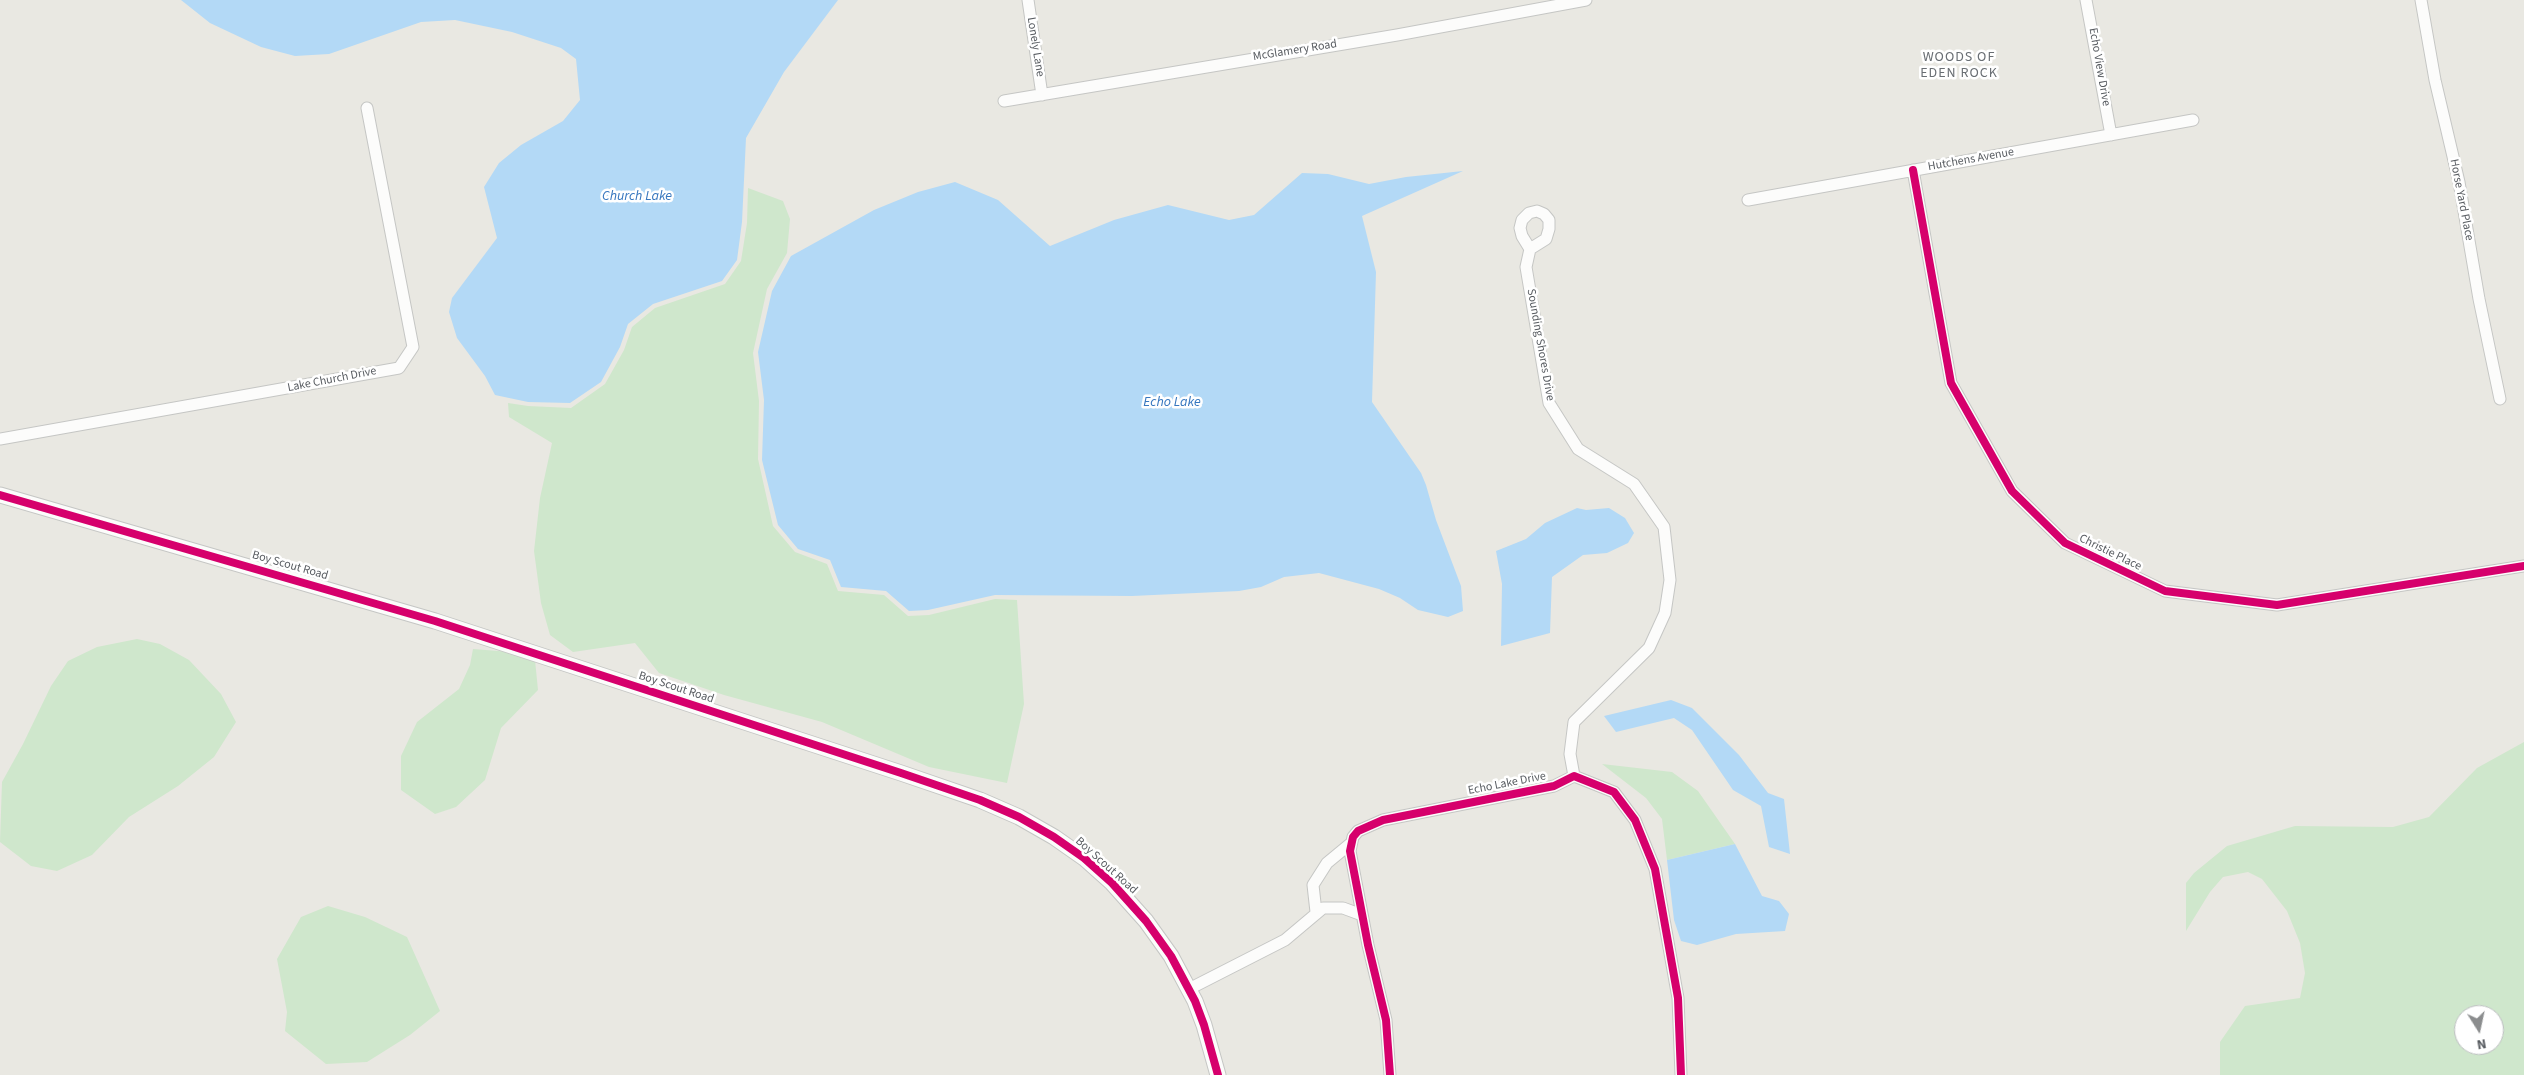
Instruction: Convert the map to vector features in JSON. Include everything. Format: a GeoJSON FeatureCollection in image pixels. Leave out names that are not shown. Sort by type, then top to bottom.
{"type":"FeatureCollection","features":[{"type":"Feature","properties":{"kind":"street","name":"Lonely Lane"},"geometry":{"type":"LineString","coordinates":[[1028,0],[1042,94]]}},
{"type":"Feature","properties":{"kind":"street","name":"McGlamery Road"},"geometry":{"type":"LineString","coordinates":[[1004,101],[1397,35],[1586,0]]}},
{"type":"Feature","properties":{"kind":"street","name":"Echo View Drive"},"geometry":{"type":"LineString","coordinates":[[2086,0],[2111,135]]}},
{"type":"Feature","properties":{"kind":"street","name":"Horse Yard Place"},"geometry":{"type":"LineString","coordinates":[[2421,0],[2435,80],[2459,182],[2479,298],[2500,399]]}},
{"type":"Feature","properties":{"kind":"street","name":"Lake Church Drive"},"geometry":{"type":"LineString","coordinates":[[0,439],[399,368],[413,347],[367,108]]}},
{"type":"Feature","properties":{"kind":"street","name":"Hutchens Avenue"},"geometry":{"type":"LineString","coordinates":[[1748,200],[2193,120]]}},
{"type":"Feature","properties":{"kind":"street","name":"Christie Place"},"geometry":{"type":"LineString","coordinates":[[1913,170],[1951,383],[2012,491],[2065,544],[2165,591],[2277,605],[2524,566]]}},
{"type":"Feature","properties":{"kind":"street","name":"Sounding Shores Drive"},"geometry":{"type":"LineString","coordinates":[[1530,249],[1526,267],[1549,403],[1578,449],[1634,484],[1664,527],[1670,580],[1665,613],[1649,648],[1574,722],[1570,754],[1574,776]]}},
{"type":"Feature","properties":{"kind":"street","name":"Boy Scout Road"},"geometry":{"type":"LineString","coordinates":[[0,495],[435,621],[892,770],[999,808],[1054,837],[1084,858],[1112,883],[1155,933],[1189,989],[1204,1025],[1218,1075]]}},
{"type":"Feature","properties":{"kind":"street","name":"Echo Lake Drive"},"geometry":{"type":"LineString","coordinates":[[1316,912],[1313,885],[1328,863],[1350,844],[1358,831],[1382,820],[1554,786],[1574,776]]}},
{"type":"Feature","properties":{"kind":"street"},"geometry":{"type":"LineString","coordinates":[[1574,776],[1614,792],[1635,820],[1654,869],[1678,998],[1681,1075]]}},
{"type":"Feature","properties":{"kind":"street"},"geometry":{"type":"LineString","coordinates":[[1350,844],[1362,914],[1386,1020],[1390,1075]]}},
{"type":"Feature","properties":{"kind":"street"},"geometry":{"type":"LineString","coordinates":[[1189,989],[1285,940],[1323,908],[1335,906],[1362,914]]}},
{"type":"Feature","properties":{"kind":"green space"},"geometry":{"type":"Polygon","coordinates":[[[748,188],[783,201],[790,219],[787,253],[767,289],[753,353],[759,401],[758,459],[773,526],[795,552],[827,564],[838,591],[884,595],[908,616],[929,615],[995,599],[1017,600],[1024,704],[1007,783],[929,767],[822,722],[724,695],[659,673],[635,643],[573,652],[550,635],[541,603],[534,551],[540,498],[552,443],[509,417],[508,403],[571,408],[605,384],[624,350],[632,327],[655,308],[725,284],[741,261],[747,223],[748,188]]]}},
{"type":"Feature","properties":{"kind":"green space"},"geometry":{"type":"Polygon","coordinates":[[[137,639],[160,644],[189,660],[221,694],[236,722],[214,757],[178,786],[129,817],[92,855],[57,871],[31,866],[0,842],[2,782],[51,686],[68,661],[97,647],[137,639]]]}},
{"type":"Feature","properties":{"kind":"green space"},"geometry":{"type":"Polygon","coordinates":[[[473,649],[511,652],[535,660],[538,690],[501,728],[485,780],[456,807],[435,814],[401,790],[401,756],[417,722],[459,689],[470,665],[473,649]]]}},
{"type":"Feature","properties":{"kind":"green space"},"geometry":{"type":"Polygon","coordinates":[[[2524,742],[2524,1075],[2220,1075],[2220,1042],[2245,1006],[2300,998],[2305,973],[2300,943],[2287,911],[2262,879],[2248,872],[2223,877],[2210,892],[2186,931],[2186,883],[2194,873],[2227,846],[2295,826],[2393,827],[2429,817],[2477,768],[2524,742]]]}},
{"type":"Feature","properties":{"kind":"green space"},"geometry":{"type":"Polygon","coordinates":[[[1602,764],[1672,772],[1698,791],[1735,844],[1667,860],[1662,819],[1646,798],[1602,764]]]}},
{"type":"Feature","properties":{"kind":"green space"},"geometry":{"type":"Polygon","coordinates":[[[328,906],[365,917],[407,937],[440,1011],[410,1035],[367,1062],[326,1064],[285,1031],[287,1012],[277,959],[301,917],[328,906]]]}},
{"type":"Feature","properties":{"kind":"water","name":"Church Lake"},"geometry":{"type":"Polygon","coordinates":[[[181,0],[838,0],[784,72],[746,138],[742,222],[737,260],[722,281],[653,304],[628,324],[620,347],[601,382],[570,403],[528,402],[495,395],[485,376],[457,338],[449,312],[452,298],[497,238],[484,187],[499,163],[521,145],[563,121],[580,100],[576,59],[561,48],[512,32],[455,20],[421,22],[329,54],[295,56],[261,47],[210,23],[181,0]]]}},
{"type":"Feature","properties":{"kind":"water","name":"Echo Lake"},"geometry":{"type":"Polygon","coordinates":[[[1463,171],[1362,216],[1376,272],[1372,402],[1421,473],[1436,520],[1461,586],[1463,611],[1448,617],[1418,610],[1400,598],[1379,589],[1319,573],[1284,577],[1261,587],[1239,591],[1132,596],[995,595],[928,610],[909,611],[886,591],[841,587],[830,560],[798,549],[778,525],[762,460],[764,400],[758,352],[772,291],[791,256],[874,210],[918,192],[955,182],[998,200],[1050,246],[1114,220],[1168,205],[1229,220],[1254,215],[1302,173],[1328,174],[1369,184],[1406,177],[1463,171]]]}},
{"type":"Feature","properties":{"kind":"water"},"geometry":{"type":"Polygon","coordinates":[[[1577,508],[1586,510],[1609,508],[1625,518],[1634,533],[1628,543],[1607,553],[1583,555],[1552,577],[1550,633],[1501,646],[1502,584],[1496,551],[1526,539],[1545,523],[1577,508]]]}},
{"type":"Feature","properties":{"kind":"water"},"geometry":{"type":"Polygon","coordinates":[[[1671,700],[1692,708],[1739,755],[1768,793],[1784,799],[1790,854],[1769,847],[1761,806],[1733,790],[1692,730],[1674,718],[1616,732],[1604,716],[1671,700]]]}},
{"type":"Feature","properties":{"kind":"water"},"geometry":{"type":"Polygon","coordinates":[[[1735,844],[1762,896],[1779,901],[1789,914],[1785,931],[1736,934],[1697,945],[1681,941],[1674,920],[1667,860],[1735,844]]]}},
{"type":"Feature","properties":{"kind":"cycle path"},"geometry":{"type":"LineString","coordinates":[[1913,170],[1951,383],[2012,491],[2065,543],[2165,591],[2277,605],[2524,566]]}},
{"type":"Feature","properties":{"kind":"cycle path"},"geometry":{"type":"LineString","coordinates":[[0,495],[435,621],[901,773],[980,800],[1019,817],[1054,837],[1084,858],[1112,883],[1146,921],[1171,956],[1195,1001],[1218,1075]]}},
{"type":"Feature","properties":{"kind":"cycle path"},"geometry":{"type":"LineString","coordinates":[[1390,1075],[1386,1020],[1368,945],[1350,851],[1353,837],[1358,831],[1383,820],[1554,786],[1574,776],[1614,792],[1635,820],[1655,869],[1678,998],[1681,1075]]}},
{"type":"Feature","properties":{"kind":"district","name":"WOODS OF EDEN ROCK"},"geometry":{"type":"Point","coordinates":[1959,66]}}]}
